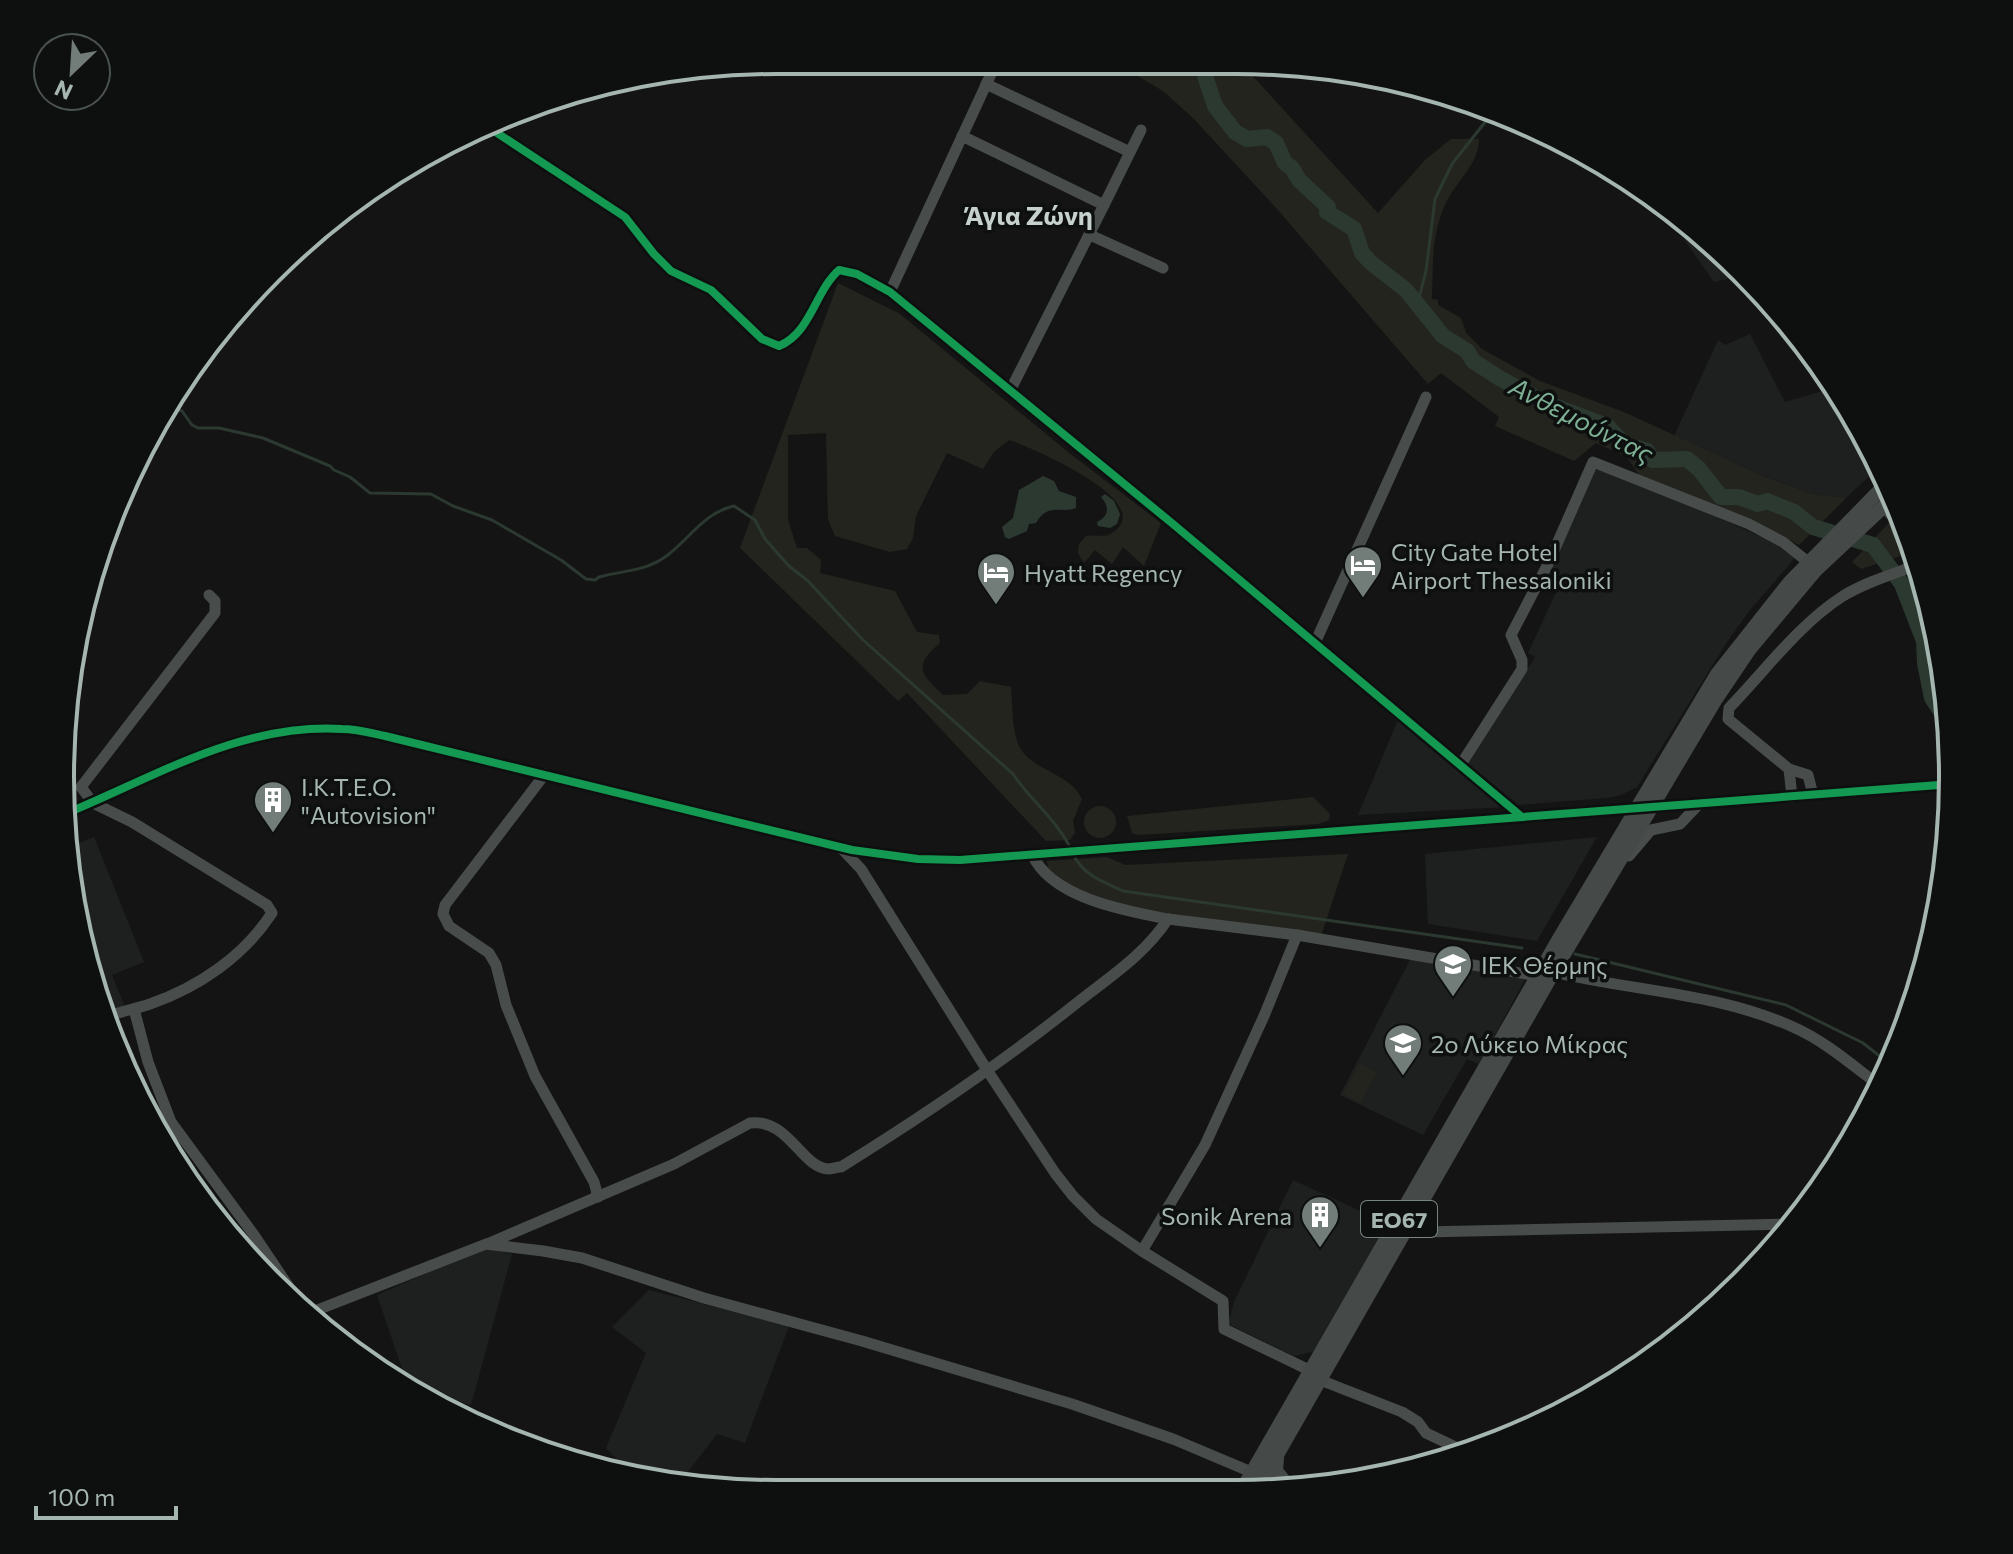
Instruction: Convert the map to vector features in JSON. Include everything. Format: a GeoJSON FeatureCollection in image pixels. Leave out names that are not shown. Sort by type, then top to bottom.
{"type":"FeatureCollection","features":[{"type":"Feature","properties":{"kind":"main road","name":"ΕΟ67"},"geometry":{"type":"LineString","coordinates":[[1258,1479],[1278,1453],[1316,1375],[1408,1227],[1548,970],[1560,937],[1749,650],[1826,552],[1864,514],[1879,494]]}},
{"type":"Feature","properties":{"kind":"main road","name":"ΕΟ67"},"geometry":{"type":"LineString","coordinates":[[1864,514],[1883,504]]}},
{"type":"Feature","properties":{"kind":"main road","name":"ΕΟ67"},"geometry":{"type":"LineString","coordinates":[[1257,1479],[1548,970],[1593,904],[1723,665],[1808,562],[1826,552]]}},
{"type":"Feature","properties":{"kind":"main road"},"geometry":{"type":"LineString","coordinates":[[1278,1453],[1276,1471],[1282,1478]]}},
{"type":"Feature","properties":{"kind":"street"},"geometry":{"type":"LineString","coordinates":[[890,292],[991,74]]}},
{"type":"Feature","properties":{"kind":"street"},"geometry":{"type":"LineString","coordinates":[[986,84],[1130,152]]}},
{"type":"Feature","properties":{"kind":"street"},"geometry":{"type":"LineString","coordinates":[[1010,391],[1141,130]]}},
{"type":"Feature","properties":{"kind":"street"},"geometry":{"type":"LineString","coordinates":[[497,133],[625,217],[671,271],[717,294],[750,329],[769,343],[779,346],[790,341],[839,270],[857,274],[890,292],[1522,817]]}},
{"type":"Feature","properties":{"kind":"street"},"geometry":{"type":"LineString","coordinates":[[962,136],[1104,205]]}},
{"type":"Feature","properties":{"kind":"street"},"geometry":{"type":"LineString","coordinates":[[1090,235],[1163,268]]}},
{"type":"Feature","properties":{"kind":"street"},"geometry":{"type":"LineString","coordinates":[[1315,643],[1426,397]]}},
{"type":"Feature","properties":{"kind":"street"},"geometry":{"type":"LineString","coordinates":[[1460,766],[1522,669],[1522,660],[1511,635],[1549,562],[1593,462],[1749,524],[1783,542],[1808,562]]}},
{"type":"Feature","properties":{"kind":"street"},"geometry":{"type":"LineString","coordinates":[[1813,795],[1808,775],[1789,769],[1737,729],[1728,719],[1729,708],[1820,613],[1843,596],[1907,569]]}},
{"type":"Feature","properties":{"kind":"street"},"geometry":{"type":"LineString","coordinates":[[115,1014],[152,1003],[189,986],[229,962],[263,927],[272,913],[267,905],[132,822],[93,803],[81,787],[215,613],[215,601],[209,595]]}},
{"type":"Feature","properties":{"kind":"street"},"geometry":{"type":"LineString","coordinates":[[75,810],[204,752],[263,734],[314,728],[345,729],[385,736],[840,847],[918,859],[960,860],[1939,785]]}},
{"type":"Feature","properties":{"kind":"street"},"geometry":{"type":"LineString","coordinates":[[1789,769],[1792,797]]}},
{"type":"Feature","properties":{"kind":"street"},"geometry":{"type":"LineString","coordinates":[[545,774],[445,905],[443,914],[449,926],[489,953],[496,965],[506,1005],[535,1076],[594,1182],[598,1197]]}},
{"type":"Feature","properties":{"kind":"street"},"geometry":{"type":"LineString","coordinates":[[1593,904],[1645,834],[1680,824],[1699,804]]}},
{"type":"Feature","properties":{"kind":"street"},"geometry":{"type":"LineString","coordinates":[[840,847],[866,876],[987,1070],[1073,1196],[1096,1219],[1223,1301],[1224,1329],[1316,1375],[1402,1412],[1418,1422],[1426,1433],[1453,1446]]}},
{"type":"Feature","properties":{"kind":"street"},"geometry":{"type":"LineString","coordinates":[[866,876],[868,864],[877,854]]}},
{"type":"Feature","properties":{"kind":"street"},"geometry":{"type":"LineString","coordinates":[[1032,854],[1043,870],[1071,891],[1137,914],[1548,970],[1584,980],[1702,998],[1769,1017],[1821,1042],[1871,1079]]}},
{"type":"Feature","properties":{"kind":"street"},"geometry":{"type":"LineString","coordinates":[[318,1310],[598,1197],[674,1164],[750,1123],[757,1122],[781,1132],[817,1165],[826,1169],[841,1167],[952,1096],[1047,1027],[1133,960],[1168,919]]}},
{"type":"Feature","properties":{"kind":"street"},"geometry":{"type":"LineString","coordinates":[[1142,1251],[1205,1145],[1297,935]]}},
{"type":"Feature","properties":{"kind":"street"},"geometry":{"type":"LineString","coordinates":[[134,1009],[148,1062],[171,1122],[280,1274]]}},
{"type":"Feature","properties":{"kind":"street"},"geometry":{"type":"LineString","coordinates":[[1408,1227],[1425,1232],[1778,1224]]}},
{"type":"Feature","properties":{"kind":"street"},"geometry":{"type":"LineString","coordinates":[[486,1244],[582,1258],[704,1298],[862,1341],[1072,1404],[1173,1439],[1249,1479]]}},
{"type":"Feature","properties":{"kind":"shaded area"},"geometry":{"type":"Polygon","coordinates":[[[1134,74],[1252,75],[1378,213],[1425,160],[1451,139],[1479,139],[1475,156],[1440,216],[1434,252],[1432,299],[1438,300],[1438,305],[1461,318],[1466,333],[1482,349],[1540,381],[1624,412],[1763,476],[1813,494],[1846,498],[1799,545],[1751,520],[1639,475],[1627,457],[1596,443],[1574,461],[1495,426],[1499,417],[1441,373],[1428,384],[1277,209],[1193,118],[1163,91],[1134,74]]]}},
{"type":"Feature","properties":{"kind":"shaded area"},"geometry":{"type":"Polygon","coordinates":[[[1677,230],[1731,278],[1714,282],[1677,230]]]}},
{"type":"Feature","properties":{"kind":"shaded area"},"geometry":{"type":"Polygon","coordinates":[[[838,283],[900,314],[1068,452],[1161,523],[1144,566],[1123,547],[1112,564],[1095,550],[1084,563],[1078,553],[1079,544],[1086,536],[1110,534],[1122,522],[1120,508],[1088,478],[1009,440],[994,452],[983,469],[947,453],[916,516],[913,538],[907,549],[890,552],[835,536],[828,519],[826,433],[788,435],[788,520],[797,548],[807,548],[821,560],[820,573],[895,591],[917,632],[939,635],[940,643],[926,658],[923,669],[929,681],[943,695],[967,694],[980,681],[1011,687],[1014,729],[1022,751],[1036,764],[1070,784],[1082,799],[1073,821],[1075,833],[1070,840],[1046,841],[907,693],[898,701],[740,548],[838,283]]]}},
{"type":"Feature","properties":{"kind":"shaded area"},"geometry":{"type":"Polygon","coordinates":[[[1750,334],[1785,402],[1824,391],[1871,475],[1846,498],[1813,494],[1763,476],[1674,436],[1718,340],[1725,345],[1750,334]]]}},
{"type":"Feature","properties":{"kind":"shaded area"},"geometry":{"type":"Polygon","coordinates":[[[1594,468],[1708,513],[1777,544],[1796,557],[1750,610],[1725,645],[1637,787],[1606,798],[1518,805],[1468,764],[1535,657],[1528,653],[1558,588],[1545,583],[1594,468]]]}},
{"type":"Feature","properties":{"kind":"shaded area"},"geometry":{"type":"Polygon","coordinates":[[[1043,476],[1054,481],[1059,491],[1076,497],[1076,508],[1045,513],[1036,523],[1029,524],[1027,531],[1009,539],[1005,537],[1002,527],[1013,518],[1019,490],[1043,476]]]}},
{"type":"Feature","properties":{"kind":"shaded area"},"geometry":{"type":"Polygon","coordinates":[[[1105,494],[1114,501],[1120,514],[1117,524],[1110,528],[1098,526],[1097,522],[1107,511],[1101,497],[1105,494]]]}},
{"type":"Feature","properties":{"kind":"shaded area"},"geometry":{"type":"Polygon","coordinates":[[[1889,523],[1892,525],[1903,555],[1861,569],[1852,562],[1889,523]]]}},
{"type":"Feature","properties":{"kind":"shaded area"},"geometry":{"type":"Polygon","coordinates":[[[1398,720],[1506,807],[1358,815],[1398,720]]]}},
{"type":"Feature","properties":{"kind":"shaded area"},"geometry":{"type":"Polygon","coordinates":[[[1313,797],[1330,814],[1329,820],[1318,824],[1138,835],[1132,833],[1127,816],[1313,797]]]}},
{"type":"Feature","properties":{"kind":"shaded area"},"geometry":{"type":"Polygon","coordinates":[[[1100,806],[1111,811],[1116,822],[1111,833],[1100,838],[1089,833],[1084,822],[1089,811],[1100,806]]]}},
{"type":"Feature","properties":{"kind":"shaded area"},"geometry":{"type":"Polygon","coordinates":[[[94,837],[144,962],[112,975],[125,1007],[114,1011],[88,914],[78,843],[94,837]]]}},
{"type":"Feature","properties":{"kind":"shaded area"},"geometry":{"type":"Polygon","coordinates":[[[1597,837],[1537,941],[1428,924],[1425,854],[1597,837]]]}},
{"type":"Feature","properties":{"kind":"shaded area"},"geometry":{"type":"Polygon","coordinates":[[[1348,854],[1321,936],[1140,910],[1073,890],[1049,873],[1047,861],[1107,857],[1125,865],[1348,854]]]}},
{"type":"Feature","properties":{"kind":"shaded area"},"geometry":{"type":"Polygon","coordinates":[[[1412,956],[1528,974],[1479,1064],[1467,1059],[1423,1135],[1340,1095],[1412,956]]]}},
{"type":"Feature","properties":{"kind":"shaded area"},"geometry":{"type":"Polygon","coordinates":[[[1360,1063],[1377,1073],[1360,1103],[1343,1094],[1360,1063]]]}},
{"type":"Feature","properties":{"kind":"shaded area"},"geometry":{"type":"Polygon","coordinates":[[[1293,1180],[1391,1225],[1316,1351],[1294,1356],[1228,1324],[1234,1302],[1293,1180]]]}},
{"type":"Feature","properties":{"kind":"shaded area"},"geometry":{"type":"Polygon","coordinates":[[[486,1247],[512,1254],[471,1405],[447,1398],[403,1373],[377,1295],[486,1247]]]}},
{"type":"Feature","properties":{"kind":"shaded area"},"geometry":{"type":"Polygon","coordinates":[[[649,1290],[789,1326],[745,1443],[717,1434],[686,1474],[619,1461],[606,1448],[646,1353],[612,1327],[649,1290]]]}},
{"type":"Feature","properties":{"kind":"waterway","name":"Ανθεμούντας"},"geometry":{"type":"LineString","coordinates":[[1204,74],[1215,106],[1235,132],[1247,139],[1267,137],[1276,143],[1285,163],[1328,207],[1327,212],[1354,229],[1362,253],[1370,262],[1406,290],[1443,336],[1467,351],[1473,361],[1546,403],[1607,426],[1624,444],[1647,451],[1653,460],[1687,459],[1721,497],[1739,497],[1758,504],[1767,501],[1794,512],[1813,527],[1873,545],[1902,584],[1924,641],[1925,663],[1934,702]]}},
{"type":"Feature","properties":{"kind":"waterway"},"geometry":{"type":"LineString","coordinates":[[1417,306],[1426,271],[1435,199],[1452,164],[1486,121]]}},
{"type":"Feature","properties":{"kind":"waterway"},"geometry":{"type":"LineString","coordinates":[[178,410],[198,428],[219,428],[263,438],[330,466],[370,493],[431,494],[453,506],[492,520],[561,560],[586,579],[595,580],[658,562],[705,521],[734,506],[755,520],[765,539],[789,566],[808,581],[862,639],[1013,774],[1070,847]]}},
{"type":"Feature","properties":{"kind":"waterway"},"geometry":{"type":"LineString","coordinates":[[1073,854],[1088,873],[1123,891],[1522,948]]}},
{"type":"Feature","properties":{"kind":"waterway"},"geometry":{"type":"LineString","coordinates":[[1575,954],[1786,1005],[1863,1043],[1880,1057]]}},
{"type":"Feature","properties":{"kind":"cycle path"},"geometry":{"type":"LineString","coordinates":[[497,133],[625,217],[671,271],[711,290],[762,339],[779,346],[790,340],[806,322],[824,289],[839,270],[857,274],[890,292],[1522,817]]}},
{"type":"Feature","properties":{"kind":"cycle path"},"geometry":{"type":"LineString","coordinates":[[75,809],[199,755],[269,735],[305,729],[369,732],[852,850],[918,859],[960,860],[1939,785]]}},
{"type":"Feature","properties":{"kind":"place","name":"City Gate Hotel Airport Thessaloniki"},"geometry":{"type":"Point","coordinates":[1363,599]}},
{"type":"Feature","properties":{"kind":"place","name":"Hyatt Regency"},"geometry":{"type":"Point","coordinates":[996,606]}},
{"type":"Feature","properties":{"kind":"place","name":"I.Κ.Τ.Ε.Ο. \"Autovision\""},"geometry":{"type":"Point","coordinates":[273,834]}},
{"type":"Feature","properties":{"kind":"place","name":"ΙΕΚ Θέρμης"},"geometry":{"type":"Point","coordinates":[1453,998]}},
{"type":"Feature","properties":{"kind":"place","name":"2ο Λύκειο Μίκρας"},"geometry":{"type":"Point","coordinates":[1403,1077]}},
{"type":"Feature","properties":{"kind":"place","name":"Sonik Arena"},"geometry":{"type":"Point","coordinates":[1320,1249]}},
{"type":"Feature","properties":{"kind":"district","name":"Άγια Ζώνη"},"geometry":{"type":"Point","coordinates":[1029,214]}}]}
